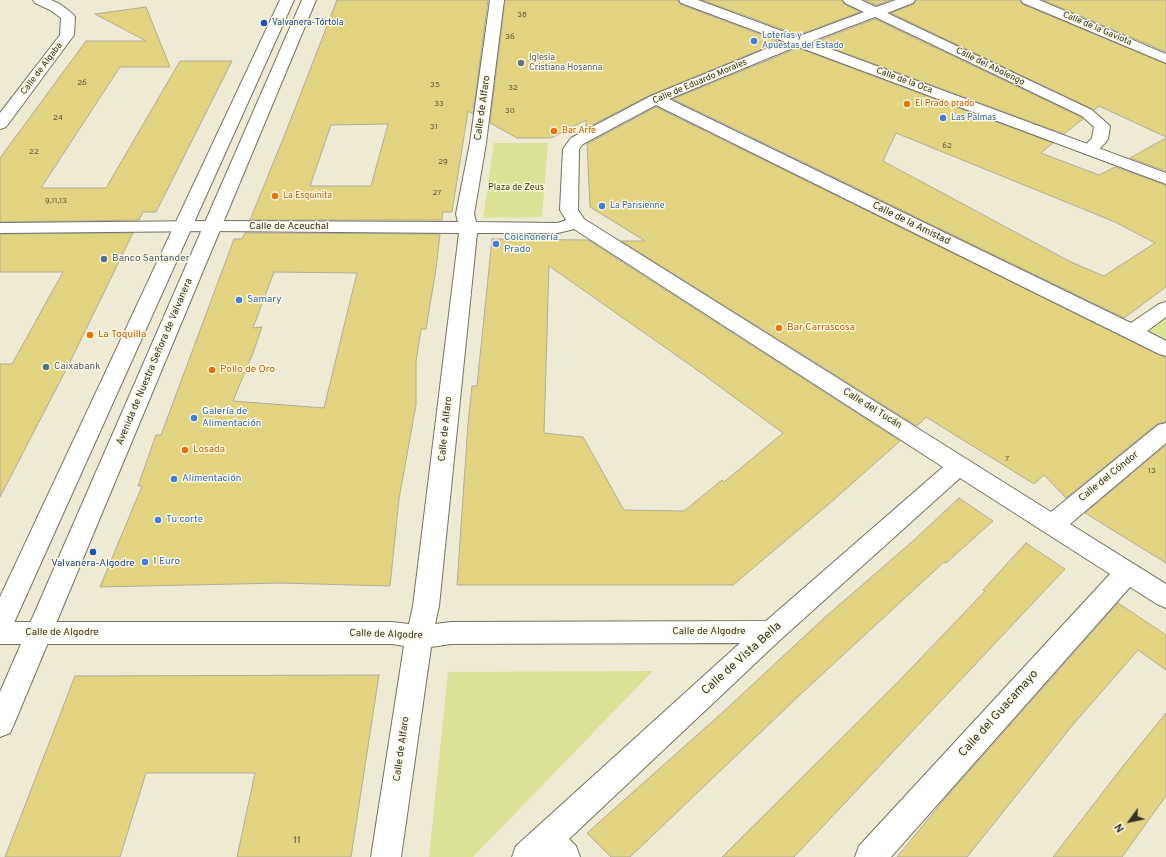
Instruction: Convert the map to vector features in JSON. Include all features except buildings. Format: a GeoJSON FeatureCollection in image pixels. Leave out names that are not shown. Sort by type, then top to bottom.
{"type":"FeatureCollection","features":[{"type":"Feature","properties":{"kind":"street","name":"Calle de Algaba"},"geometry":{"type":"LineString","coordinates":[[0,124],[67,35],[68,17],[55,7],[40,0]]}},
{"type":"Feature","properties":{"kind":"street","name":"Avenida de Nuestra Señora de Valvanera"},"geometry":{"type":"LineString","coordinates":[[0,724],[309,0]]}},
{"type":"Feature","properties":{"kind":"street","name":"Calle de Alfaro"},"geometry":{"type":"LineString","coordinates":[[386,857],[419,638],[426,606],[469,228],[465,214],[478,143],[497,0]]}},
{"type":"Feature","properties":{"kind":"street","name":"Calle de la Oca"},"geometry":{"type":"LineString","coordinates":[[686,0],[1166,179]]}},
{"type":"Feature","properties":{"kind":"street","name":"Calle del Abolengo"},"geometry":{"type":"LineString","coordinates":[[850,0],[1087,113],[1102,126],[1100,139],[1089,150]]}},
{"type":"Feature","properties":{"kind":"street","name":"Calle de Eduardo Morales"},"geometry":{"type":"LineString","coordinates":[[577,223],[569,210],[572,149],[577,141],[656,99],[797,42],[908,0]]}},
{"type":"Feature","properties":{"kind":"street","name":"Calle de la Gaviota"},"geometry":{"type":"LineString","coordinates":[[1028,0],[1166,59]]}},
{"type":"Feature","properties":{"kind":"street"},"geometry":{"type":"LineString","coordinates":[[0,625],[278,22],[283,1]]}},
{"type":"Feature","properties":{"kind":"street","name":"Calle de la Amistad"},"geometry":{"type":"LineString","coordinates":[[656,99],[1166,348]]}},
{"type":"Feature","properties":{"kind":"street","name":"Calle de Aceuchal"},"geometry":{"type":"LineString","coordinates":[[0,228],[213,226],[558,228],[577,223]]}},
{"type":"Feature","properties":{"kind":"street","name":"Calle del Tucán"},"geometry":{"type":"LineString","coordinates":[[577,223],[1166,597]]}},
{"type":"Feature","properties":{"kind":"street"},"geometry":{"type":"LineString","coordinates":[[1132,332],[1166,308]]}},
{"type":"Feature","properties":{"kind":"street","name":"Calle del Cóndor"},"geometry":{"type":"LineString","coordinates":[[1052,524],[1166,431]]}},
{"type":"Feature","properties":{"kind":"street","name":"Calle de Vista Bella"},"geometry":{"type":"LineString","coordinates":[[547,851],[771,632],[960,465]]}},
{"type":"Feature","properties":{"kind":"street","name":"Calle del Guacamayo"},"geometry":{"type":"LineString","coordinates":[[870,857],[1128,572]]}},
{"type":"Feature","properties":{"kind":"street","name":"Calle de Algodre"},"geometry":{"type":"LineString","coordinates":[[0,633],[392,633],[419,638],[451,633],[771,632]]}},
{"type":"Feature","properties":{"kind":"green space","name":"Plaza de Zeus"},"geometry":{"type":"Polygon","coordinates":[[[494,143],[548,143],[542,217],[483,218],[494,143]]]}},
{"type":"Feature","properties":{"kind":"green space"},"geometry":{"type":"Polygon","coordinates":[[[1166,308],[1166,349],[1132,332],[1166,308]]]}},
{"type":"Feature","properties":{"kind":"green space"},"geometry":{"type":"Polygon","coordinates":[[[653,671],[473,857],[429,857],[448,672],[653,671]]]}},
{"type":"Feature","properties":{"kind":"place","name":"Valvanera-Tórtola"},"geometry":{"type":"Point","coordinates":[264,23]}},
{"type":"Feature","properties":{"kind":"place","name":"Loterías y Apuestas del Estado"},"geometry":{"type":"Point","coordinates":[754,41]}},
{"type":"Feature","properties":{"kind":"place","name":"Iglesia Cristiana Hosanna"},"geometry":{"type":"Point","coordinates":[521,63]}},
{"type":"Feature","properties":{"kind":"place","name":"El Prado prado"},"geometry":{"type":"Point","coordinates":[907,104]}},
{"type":"Feature","properties":{"kind":"place","name":"Las Palmas"},"geometry":{"type":"Point","coordinates":[943,118]}},
{"type":"Feature","properties":{"kind":"place","name":"Bar Arfe"},"geometry":{"type":"Point","coordinates":[554,131]}},
{"type":"Feature","properties":{"kind":"place","name":"La Esquinita"},"geometry":{"type":"Point","coordinates":[275,196]}},
{"type":"Feature","properties":{"kind":"place","name":"La Parisienne"},"geometry":{"type":"Point","coordinates":[602,206]}},
{"type":"Feature","properties":{"kind":"place","name":"Colchonería Prado"},"geometry":{"type":"Point","coordinates":[496,244]}},
{"type":"Feature","properties":{"kind":"place","name":"Banco Santander"},"geometry":{"type":"Point","coordinates":[104,259]}},
{"type":"Feature","properties":{"kind":"place","name":"Samary"},"geometry":{"type":"Point","coordinates":[239,300]}},
{"type":"Feature","properties":{"kind":"place","name":"Bar Carrascosa"},"geometry":{"type":"Point","coordinates":[779,328]}},
{"type":"Feature","properties":{"kind":"place","name":"La Toquilla"},"geometry":{"type":"Point","coordinates":[90,335]}},
{"type":"Feature","properties":{"kind":"place","name":"Caixabank"},"geometry":{"type":"Point","coordinates":[46,367]}},
{"type":"Feature","properties":{"kind":"place","name":"Pollo de Oro"},"geometry":{"type":"Point","coordinates":[212,370]}},
{"type":"Feature","properties":{"kind":"place","name":"Galería de Alimentación"},"geometry":{"type":"Point","coordinates":[194,418]}},
{"type":"Feature","properties":{"kind":"place","name":"Losada"},"geometry":{"type":"Point","coordinates":[185,450]}},
{"type":"Feature","properties":{"kind":"place","name":"Alimentación"},"geometry":{"type":"Point","coordinates":[174,479]}},
{"type":"Feature","properties":{"kind":"place","name":"Tu corte"},"geometry":{"type":"Point","coordinates":[158,520]}},
{"type":"Feature","properties":{"kind":"place","name":"Valvanera-Algodre"},"geometry":{"type":"Point","coordinates":[93,552]}},
{"type":"Feature","properties":{"kind":"place","name":"1 Euro"},"geometry":{"type":"Point","coordinates":[145,562]}}]}
